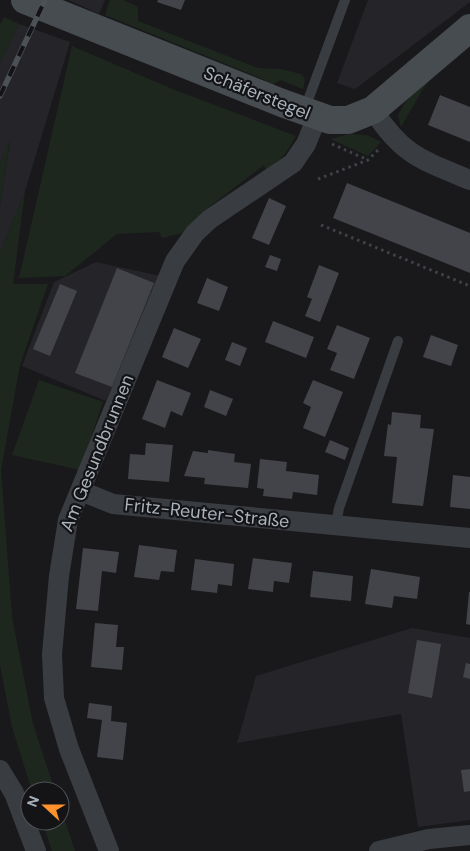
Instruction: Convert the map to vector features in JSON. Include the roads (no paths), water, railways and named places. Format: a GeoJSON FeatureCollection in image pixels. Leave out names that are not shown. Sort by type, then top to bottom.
{"type":"FeatureCollection","features":[{"type":"Feature","properties":{"kind":"main road","name":"Schäferstegel"},"geometry":{"type":"LineString","coordinates":[[25,0],[315,123],[348,120],[373,110],[470,28]]}},
{"type":"Feature","properties":{"kind":"street"},"geometry":{"type":"LineString","coordinates":[[373,110],[384,127],[406,151],[470,180]]}},
{"type":"Feature","properties":{"kind":"street","name":"Am Gesundbrunnen"},"geometry":{"type":"LineString","coordinates":[[109,851],[69,750],[54,698],[53,632],[63,541],[68,520],[167,278],[185,244],[210,219],[292,163],[306,144],[315,123]]}},
{"type":"Feature","properties":{"kind":"street","name":"Fritz-Reuter-Straße"},"geometry":{"type":"LineString","coordinates":[[81,491],[113,504],[470,538]]}},
{"type":"Feature","properties":{"kind":"street"},"geometry":{"type":"LineString","coordinates":[[0,770],[14,793],[36,851]]}},
{"type":"Feature","properties":{"kind":"street"},"geometry":{"type":"LineString","coordinates":[[379,851],[429,839],[470,835]]}},
{"type":"Feature","properties":{"kind":"lane"},"geometry":{"type":"LineString","coordinates":[[315,123],[345,0]]}},
{"type":"Feature","properties":{"kind":"lane"},"geometry":{"type":"LineString","coordinates":[[336,525],[338,508],[398,341]]}},
{"type":"Feature","properties":{"kind":"railway"},"geometry":{"type":"LineString","coordinates":[[0,96],[45,0]]}}]}
